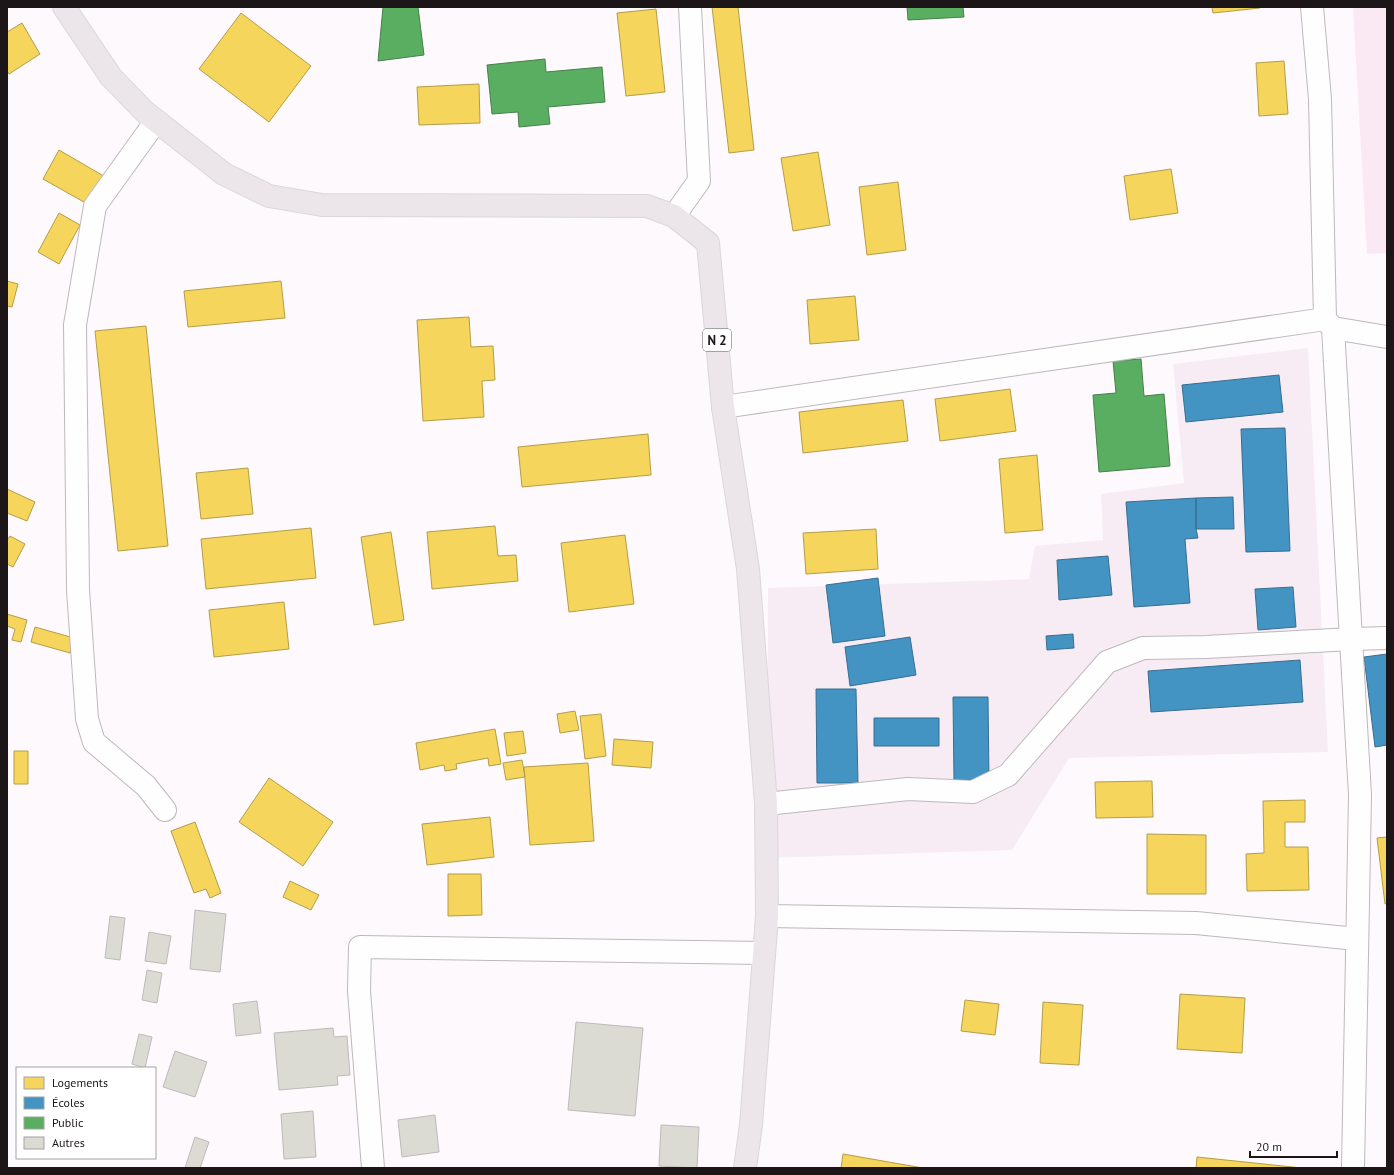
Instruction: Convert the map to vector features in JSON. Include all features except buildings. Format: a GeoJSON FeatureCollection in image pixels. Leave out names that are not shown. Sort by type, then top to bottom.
{"type":"FeatureCollection","features":[{"type":"Feature","properties":{"kind":"main road","name":"N 2"},"geometry":{"type":"LineString","coordinates":[[64,7],[111,77],[145,112],[224,174],[269,196],[322,206],[647,206],[674,216],[708,243],[723,407],[748,568],[766,804],[767,916],[751,1125],[745,1168]]}},
{"type":"Feature","properties":{"kind":"street"},"geometry":{"type":"LineString","coordinates":[[674,216],[699,181],[690,7]]}},
{"type":"Feature","properties":{"kind":"street"},"geometry":{"type":"LineString","coordinates":[[1312,7],[1320,99],[1329,323],[1352,639],[1360,795],[1353,1168]]}},
{"type":"Feature","properties":{"kind":"street"},"geometry":{"type":"LineString","coordinates":[[156,121],[95,206],[75,325],[78,590],[87,719],[94,742],[146,786],[164,810]]}},
{"type":"Feature","properties":{"kind":"street"},"geometry":{"type":"LineString","coordinates":[[723,407],[1329,323],[1387,337]]}},
{"type":"Feature","properties":{"kind":"street"},"geometry":{"type":"LineString","coordinates":[[766,804],[908,789],[973,792],[1008,775],[1107,662],[1143,648],[1206,647],[1387,638]]}},
{"type":"Feature","properties":{"kind":"street"},"geometry":{"type":"LineString","coordinates":[[767,916],[1196,922],[1357,939]]}},
{"type":"Feature","properties":{"kind":"street"},"geometry":{"type":"LineString","coordinates":[[372,1168],[359,991],[360,947],[764,953]]}},
{"type":"Feature","properties":{"kind":"shaded area"},"geometry":{"type":"Polygon","coordinates":[[[1353,7],[1387,7],[1387,253],[1367,254],[1353,7]]]}},
{"type":"Feature","properties":{"kind":"shaded area"},"geometry":{"type":"Polygon","coordinates":[[[1308,348],[1328,752],[1069,758],[1012,850],[767,858],[768,588],[1029,579],[1035,546],[1103,540],[1101,494],[1184,483],[1173,364],[1308,348]]]}}]}
